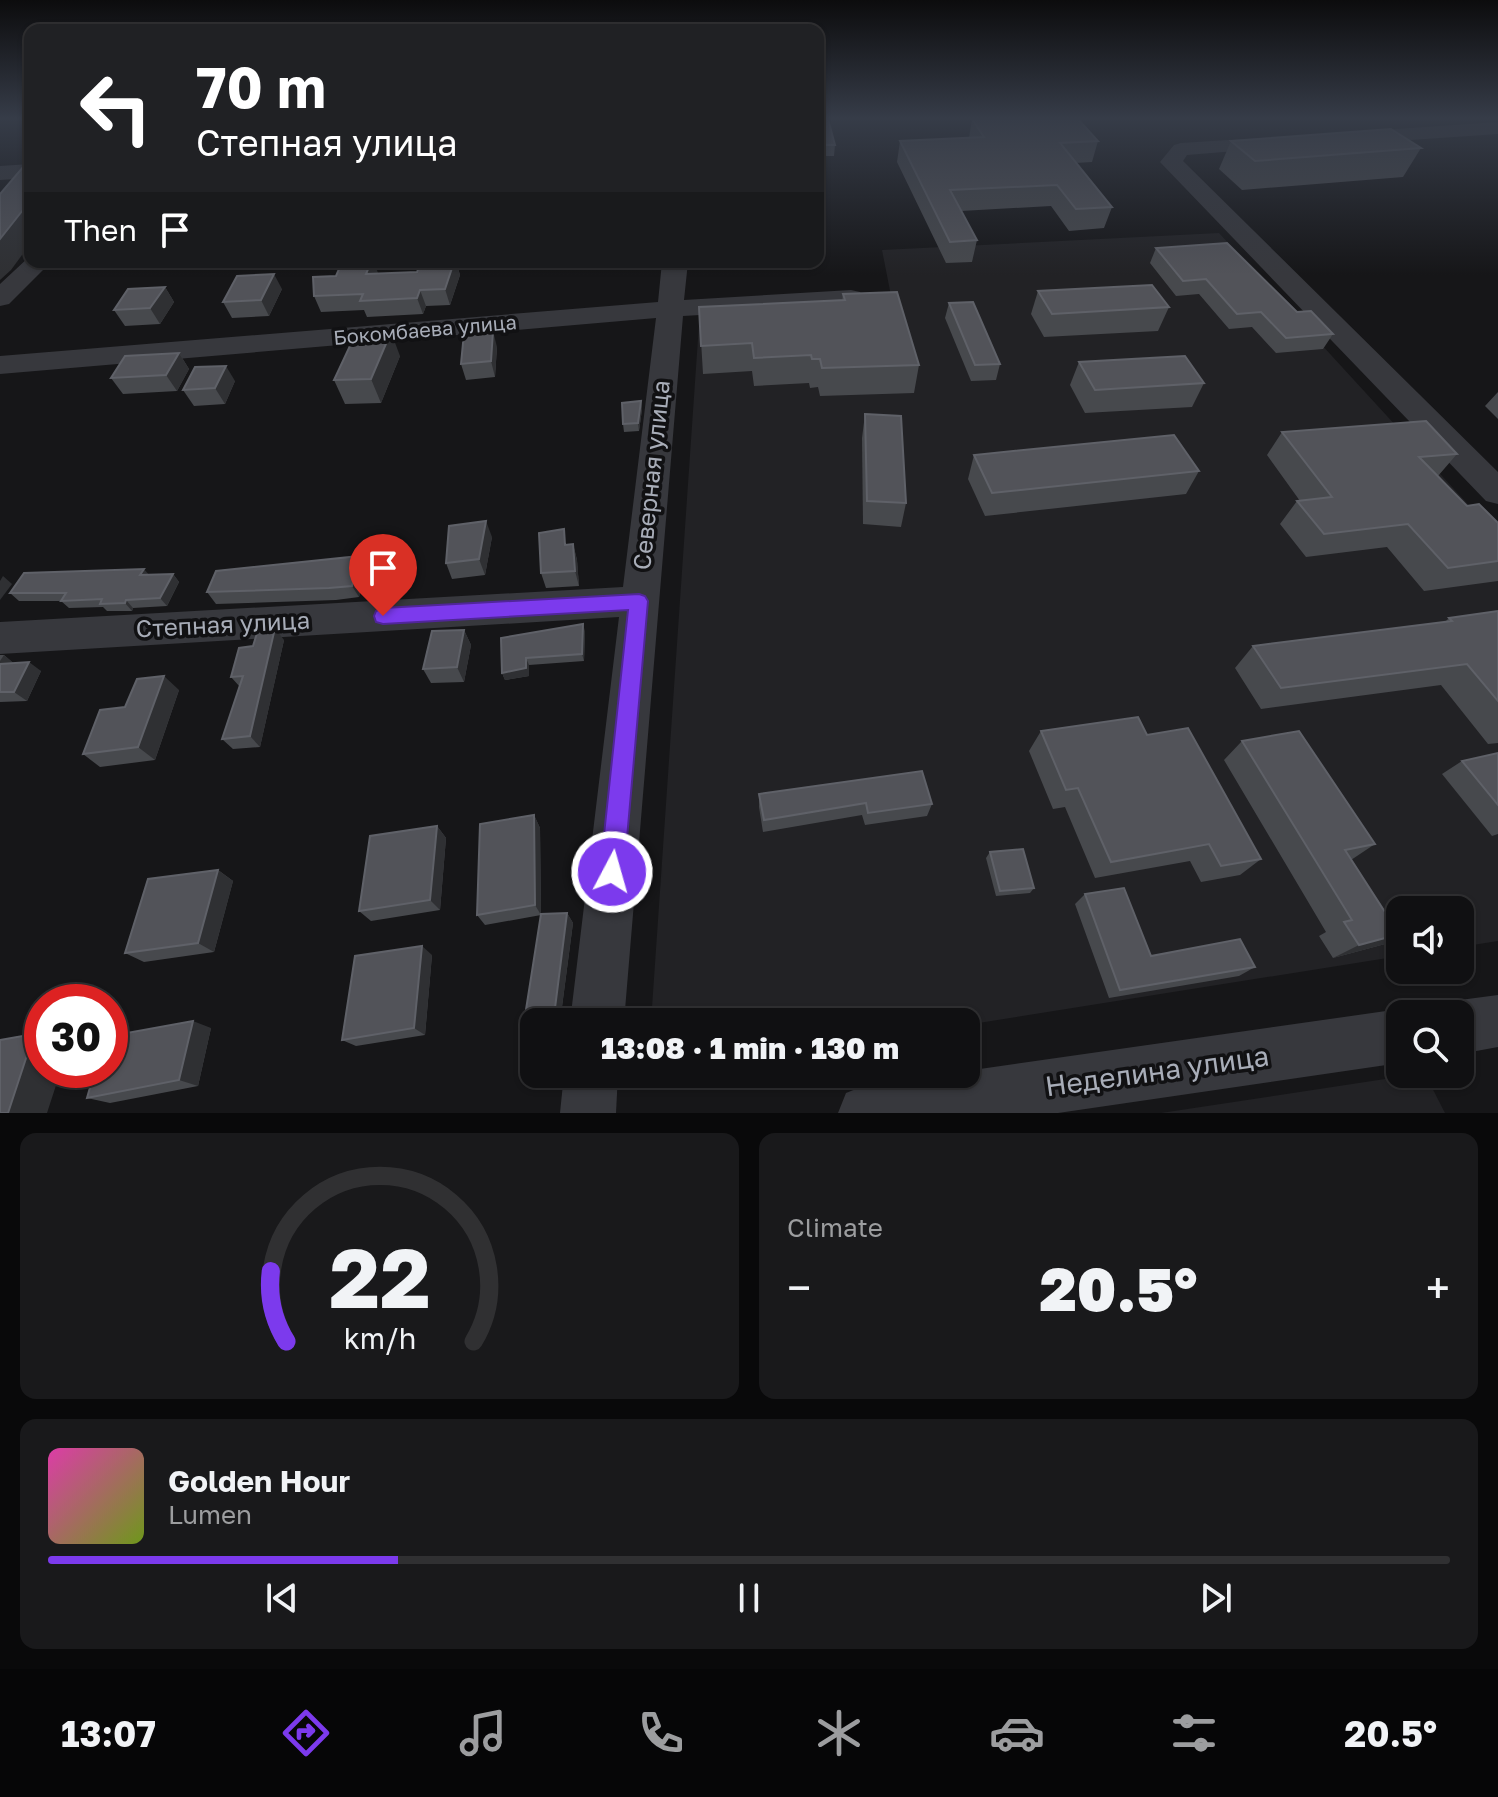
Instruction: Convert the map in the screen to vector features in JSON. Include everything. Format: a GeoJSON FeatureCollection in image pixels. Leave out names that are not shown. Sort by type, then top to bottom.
{"type":"FeatureCollection","features":[{"type":"Feature","properties":{"kind":"street"},"geometry":{"type":"LineString","coordinates":[[1180,171],[1498,492]]}},
{"type":"Feature","properties":{"kind":"street"},"geometry":{"type":"LineString","coordinates":[[2,294],[31,268]]}},
{"type":"Feature","properties":{"kind":"street","name":"Северная улица"},"geometry":{"type":"LineString","coordinates":[[598,1008],[674,268]]}},
{"type":"Feature","properties":{"kind":"street","name":"Бокомбаева улица"},"geometry":{"type":"LineString","coordinates":[[0,365],[669,309],[851,298]]}},
{"type":"Feature","properties":{"kind":"street","name":"Степная улица"},"geometry":{"type":"LineString","coordinates":[[0,638],[639,601]]}},
{"type":"Feature","properties":{"kind":"street"},"geometry":{"type":"LineString","coordinates":[[1474,1025],[1498,1021]]}},
{"type":"Feature","properties":{"kind":"street","name":"Неделина улица"},"geometry":{"type":"LineString","coordinates":[[866,1113],[1386,1038]]}},
{"type":"Feature","properties":{"kind":"street"},"geometry":{"type":"LineString","coordinates":[[588,1113],[590,1088]]}},
{"type":"Feature","properties":{"kind":"shaded area"},"geometry":{"type":"Polygon","coordinates":[[[1219,233],[1498,537],[1498,941],[1474,945],[1474,896],[1386,896],[1386,958],[980,1023],[980,1008],[652,1008],[699,324],[819,319],[893,306],[882,250],[1219,233]]]}},
{"type":"Feature","properties":{"kind":"shaded area"},"geometry":{"type":"Polygon","coordinates":[[[1386,1079],[1386,1088],[1432,1088],[1445,1113],[1161,1113],[1386,1079]]]}},
{"type":"Feature","properties":{"kind":"building"},"geometry":{"type":"Polygon","coordinates":[[[20,171],[24,171],[24,209],[0,239],[0,194],[20,171]]]}},
{"type":"Feature","properties":{"kind":"building"},"geometry":{"type":"Polygon","coordinates":[[[915,171],[1083,171],[1112,207],[1076,209],[1057,185],[950,190],[977,240],[950,242],[915,171]]]}},
{"type":"Feature","properties":{"kind":"building"},"geometry":{"type":"Polygon","coordinates":[[[1227,243],[1297,312],[1311,311],[1333,334],[1286,338],[1261,312],[1237,314],[1206,279],[1183,281],[1156,248],[1227,243]]]}},
{"type":"Feature","properties":{"kind":"building"},"geometry":{"type":"Polygon","coordinates":[[[339,268],[368,268],[366,274],[452,268],[445,289],[420,290],[417,298],[360,301],[363,294],[314,296],[313,277],[336,276],[339,268]]]}},
{"type":"Feature","properties":{"kind":"building"},"geometry":{"type":"Polygon","coordinates":[[[274,274],[261,300],[223,302],[237,276],[274,274]]]}},
{"type":"Feature","properties":{"kind":"building"},"geometry":{"type":"Polygon","coordinates":[[[1152,285],[1169,307],[1052,314],[1038,291],[1152,285]]]}},
{"type":"Feature","properties":{"kind":"building"},"geometry":{"type":"Polygon","coordinates":[[[165,287],[150,308],[114,310],[128,289],[165,287]]]}},
{"type":"Feature","properties":{"kind":"building"},"geometry":{"type":"Polygon","coordinates":[[[897,292],[919,365],[822,368],[820,359],[812,359],[811,355],[754,358],[752,343],[701,346],[699,307],[845,300],[843,294],[897,292]]]}},
{"type":"Feature","properties":{"kind":"building"},"geometry":{"type":"Polygon","coordinates":[[[973,302],[1000,364],[975,365],[949,303],[973,302]]]}},
{"type":"Feature","properties":{"kind":"building"},"geometry":{"type":"Polygon","coordinates":[[[493,331],[491,361],[461,364],[464,333],[493,331]]]}},
{"type":"Feature","properties":{"kind":"building"},"geometry":{"type":"Polygon","coordinates":[[[391,332],[371,379],[334,380],[356,333],[391,332]]]}},
{"type":"Feature","properties":{"kind":"building"},"geometry":{"type":"Polygon","coordinates":[[[179,353],[166,375],[111,378],[125,356],[179,353]]]}},
{"type":"Feature","properties":{"kind":"building"},"geometry":{"type":"Polygon","coordinates":[[[1185,356],[1204,383],[1095,390],[1079,362],[1185,356]]]}},
{"type":"Feature","properties":{"kind":"building"},"geometry":{"type":"Polygon","coordinates":[[[226,366],[215,388],[183,390],[195,367],[226,366]]]}},
{"type":"Feature","properties":{"kind":"building"},"geometry":{"type":"Polygon","coordinates":[[[641,401],[638,423],[623,424],[622,403],[641,401]]]}},
{"type":"Feature","properties":{"kind":"building"},"geometry":{"type":"Polygon","coordinates":[[[865,414],[901,416],[906,503],[867,501],[865,414]]]}},
{"type":"Feature","properties":{"kind":"building"},"geometry":{"type":"Polygon","coordinates":[[[1426,421],[1457,454],[1419,457],[1467,506],[1479,504],[1498,523],[1498,561],[1448,568],[1408,524],[1324,534],[1297,501],[1332,497],[1282,432],[1426,421]]]}},
{"type":"Feature","properties":{"kind":"building"},"geometry":{"type":"Polygon","coordinates":[[[1174,435],[1199,471],[992,493],[974,455],[1174,435]]]}},
{"type":"Feature","properties":{"kind":"building"},"geometry":{"type":"Polygon","coordinates":[[[486,521],[479,559],[446,563],[449,526],[486,521]]]}},
{"type":"Feature","properties":{"kind":"building"},"geometry":{"type":"Polygon","coordinates":[[[564,529],[565,545],[573,544],[575,571],[541,573],[539,533],[564,529]]]}},
{"type":"Feature","properties":{"kind":"building"},"geometry":{"type":"Polygon","coordinates":[[[360,556],[352,586],[207,592],[216,571],[360,556]]]}},
{"type":"Feature","properties":{"kind":"building"},"geometry":{"type":"Polygon","coordinates":[[[144,569],[140,575],[173,574],[160,598],[100,604],[102,599],[61,601],[66,593],[10,593],[24,573],[144,569]]]}},
{"type":"Feature","properties":{"kind":"building"},"geometry":{"type":"Polygon","coordinates":[[[1498,611],[1498,701],[1467,664],[1281,688],[1253,646],[1452,621],[1449,618],[1498,611]]]}},
{"type":"Feature","properties":{"kind":"building"},"geometry":{"type":"Polygon","coordinates":[[[583,624],[582,654],[526,658],[526,668],[502,673],[501,638],[583,624]]]}},
{"type":"Feature","properties":{"kind":"building"},"geometry":{"type":"Polygon","coordinates":[[[275,628],[250,736],[222,739],[243,676],[231,677],[239,648],[253,646],[258,630],[275,628]]]}},
{"type":"Feature","properties":{"kind":"building"},"geometry":{"type":"Polygon","coordinates":[[[464,630],[457,667],[423,669],[432,631],[464,630]]]}},
{"type":"Feature","properties":{"kind":"building"},"geometry":{"type":"Polygon","coordinates":[[[29,662],[14,692],[0,692],[0,664],[29,662]]]}},
{"type":"Feature","properties":{"kind":"building"},"geometry":{"type":"Polygon","coordinates":[[[164,676],[138,747],[83,754],[100,710],[125,707],[137,679],[164,676]]]}},
{"type":"Feature","properties":{"kind":"building"},"geometry":{"type":"Polygon","coordinates":[[[1138,717],[1147,735],[1188,728],[1261,859],[1221,866],[1209,844],[1111,862],[1078,788],[1066,790],[1041,731],[1138,717]]]}},
{"type":"Feature","properties":{"kind":"building"},"geometry":{"type":"Polygon","coordinates":[[[1299,731],[1375,844],[1345,850],[1386,912],[1386,938],[1359,945],[1344,922],[1352,920],[1242,741],[1299,731]]]}},
{"type":"Feature","properties":{"kind":"building"},"geometry":{"type":"Polygon","coordinates":[[[1498,753],[1498,805],[1462,761],[1498,753]]]}},
{"type":"Feature","properties":{"kind":"building"},"geometry":{"type":"Polygon","coordinates":[[[922,771],[932,804],[868,813],[866,803],[764,820],[759,794],[922,771]]]}},
{"type":"Feature","properties":{"kind":"building"},"geometry":{"type":"Polygon","coordinates":[[[534,815],[535,905],[477,915],[480,824],[534,815]]]}},
{"type":"Feature","properties":{"kind":"building"},"geometry":{"type":"Polygon","coordinates":[[[437,826],[430,900],[359,911],[370,836],[437,826]]]}},
{"type":"Feature","properties":{"kind":"building"},"geometry":{"type":"Polygon","coordinates":[[[1023,849],[1034,888],[1000,891],[990,852],[1023,849]]]}},
{"type":"Feature","properties":{"kind":"building"},"geometry":{"type":"Polygon","coordinates":[[[218,870],[198,943],[125,953],[148,879],[218,870]]]}},
{"type":"Feature","properties":{"kind":"building"},"geometry":{"type":"Polygon","coordinates":[[[1124,888],[1151,956],[1240,939],[1255,967],[1120,990],[1085,894],[1124,888]]]}},
{"type":"Feature","properties":{"kind":"building"},"geometry":{"type":"Polygon","coordinates":[[[567,913],[555,1008],[526,1008],[541,914],[567,913]]]}},
{"type":"Feature","properties":{"kind":"building"},"geometry":{"type":"Polygon","coordinates":[[[422,946],[414,1028],[342,1040],[355,956],[422,946]]]}},
{"type":"Feature","properties":{"kind":"building"},"geometry":{"type":"Polygon","coordinates":[[[193,1021],[179,1080],[87,1098],[90,1088],[128,1088],[128,1033],[193,1021]]]}},
{"type":"Feature","properties":{"kind":"building"},"geometry":{"type":"Polygon","coordinates":[[[24,1036],[24,1064],[8,1113],[0,1113],[0,1040],[24,1036]]]}},
{"type":"Feature","properties":{"kind":"route"},"geometry":{"type":"LineString","coordinates":[[383,616],[639,601],[612,872]]}}]}
